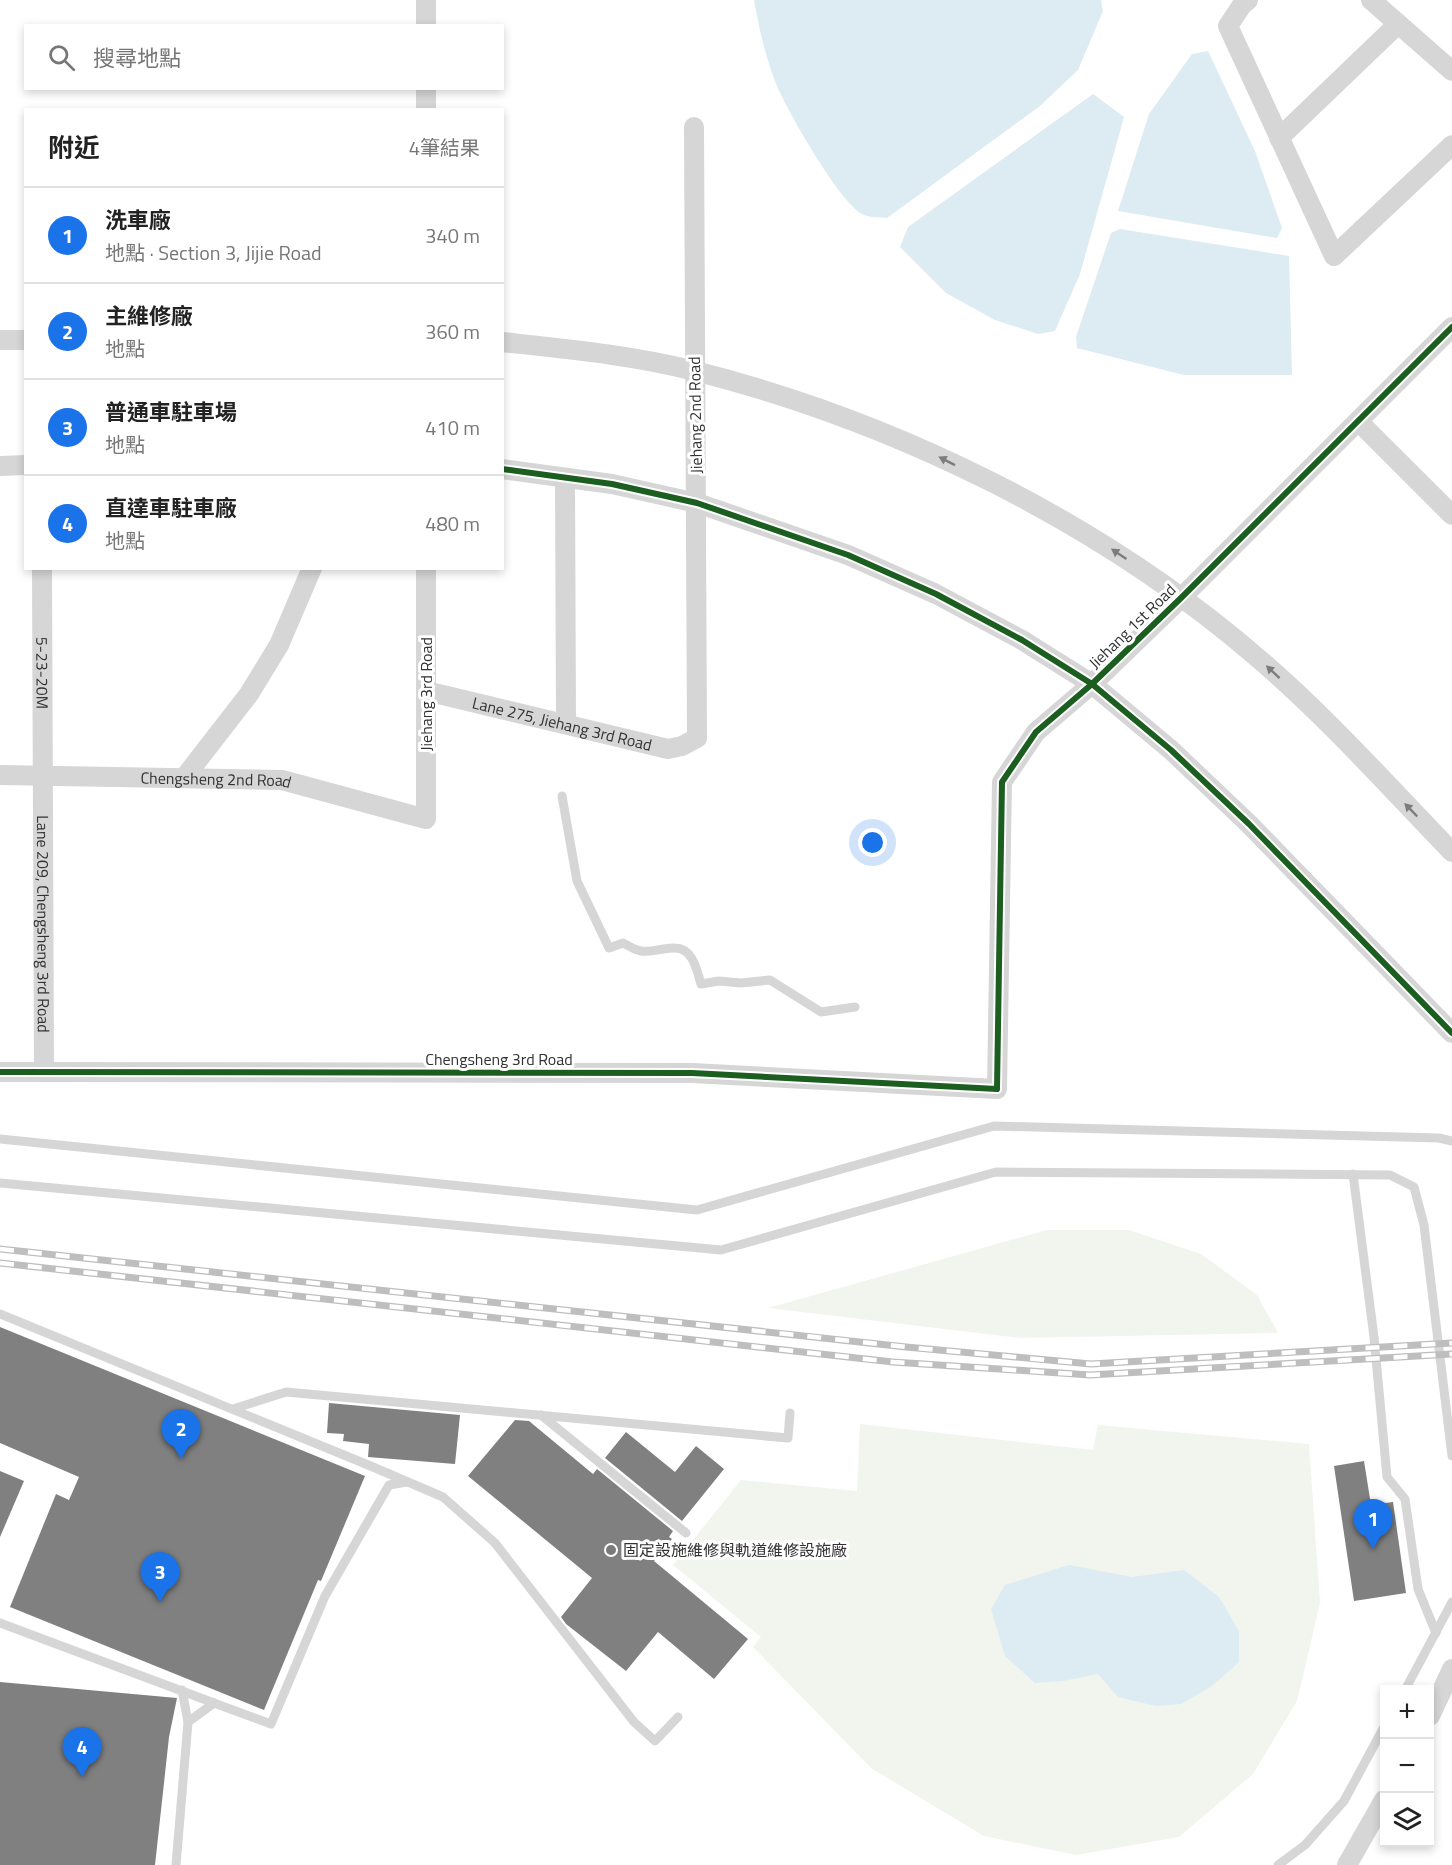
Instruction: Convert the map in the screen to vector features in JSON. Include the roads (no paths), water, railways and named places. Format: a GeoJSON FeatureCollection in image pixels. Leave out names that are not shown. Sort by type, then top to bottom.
{"type":"FeatureCollection","features":[{"type":"Feature","properties":{"kind":"street"},"geometry":{"type":"LineString","coordinates":[[426,0],[426,24]]}},
{"type":"Feature","properties":{"kind":"street"},"geometry":{"type":"LineString","coordinates":[[1248,0],[1242,4],[1228,26],[1334,256],[1452,145]]}},
{"type":"Feature","properties":{"kind":"street"},"geometry":{"type":"LineString","coordinates":[[1371,0],[1452,71]]}},
{"type":"Feature","properties":{"kind":"street"},"geometry":{"type":"LineString","coordinates":[[1279,138],[1398,24]]}},
{"type":"Feature","properties":{"kind":"street"},"geometry":{"type":"LineString","coordinates":[[426,90],[426,108]]}},
{"type":"Feature","properties":{"kind":"street","name":"Jiehang 2nd Road"},"geometry":{"type":"LineString","coordinates":[[694,127],[697,738]]}},
{"type":"Feature","properties":{"kind":"street","name":"Jiehang 1st Road"},"geometry":{"type":"LineString","coordinates":[[997,1089],[1002,782],[1036,732],[1092,684],[1182,597],[1452,327]]}},
{"type":"Feature","properties":{"kind":"street"},"geometry":{"type":"LineString","coordinates":[[0,340],[24,340]]}},
{"type":"Feature","properties":{"kind":"street"},"geometry":{"type":"LineString","coordinates":[[504,342],[604,353],[694,371],[813,406],[917,446],[1021,499],[1108,546],[1182,597],[1260,660],[1311,708],[1452,852]]}},
{"type":"Feature","properties":{"kind":"street"},"geometry":{"type":"LineString","coordinates":[[1358,421],[1452,515]]}},
{"type":"Feature","properties":{"kind":"street"},"geometry":{"type":"LineString","coordinates":[[0,466],[24,465]]}},
{"type":"Feature","properties":{"kind":"street"},"geometry":{"type":"LineString","coordinates":[[504,469],[612,484],[697,503],[848,555],[936,594],[1022,640],[1092,684],[1171,750],[1249,824],[1452,1033]]}},
{"type":"Feature","properties":{"kind":"street"},"geometry":{"type":"LineString","coordinates":[[565,478],[566,724]]}},
{"type":"Feature","properties":{"kind":"street","name":"5-23-20M"},"geometry":{"type":"LineString","coordinates":[[42,570],[42,776]]}},
{"type":"Feature","properties":{"kind":"street"},"geometry":{"type":"LineString","coordinates":[[184,778],[249,694],[279,645],[311,570]]}},
{"type":"Feature","properties":{"kind":"street","name":"Jiehang 3rd Road"},"geometry":{"type":"LineString","coordinates":[[426,570],[426,819]]}},
{"type":"Feature","properties":{"kind":"street","name":"Lane 275, Jiehang 3rd Road"},"geometry":{"type":"LineString","coordinates":[[426,691],[668,749],[682,746],[697,738]]}},
{"type":"Feature","properties":{"kind":"street","name":"Chengsheng 2nd Road"},"geometry":{"type":"LineString","coordinates":[[0,775],[282,780],[426,819]]}},
{"type":"Feature","properties":{"kind":"street","name":"Lane 209, Chengsheng 3rd Road"},"geometry":{"type":"LineString","coordinates":[[42,776],[44,1072]]}},
{"type":"Feature","properties":{"kind":"street","name":"Chengsheng 3rd Road"},"geometry":{"type":"LineString","coordinates":[[0,1072],[692,1073],[997,1089]]}},
{"type":"Feature","properties":{"kind":"street"},"geometry":{"type":"LineString","coordinates":[[1434,1708],[1452,1670]]}},
{"type":"Feature","properties":{"kind":"street"},"geometry":{"type":"LineString","coordinates":[[1347,1865],[1380,1807]]}},
{"type":"Feature","properties":{"kind":"lane"},"geometry":{"type":"LineString","coordinates":[[562,796],[577,881],[609,948],[624,943],[640,951],[676,948],[688,953],[701,984],[719,981],[741,984],[770,980],[821,1012],[855,1007]]}},
{"type":"Feature","properties":{"kind":"lane"},"geometry":{"type":"LineString","coordinates":[[0,1139],[697,1210],[994,1126],[1439,1138],[1452,1141]]}},
{"type":"Feature","properties":{"kind":"lane"},"geometry":{"type":"LineString","coordinates":[[0,1184],[721,1250],[996,1172],[1390,1175],[1414,1187],[1424,1226],[1452,1456]]}},
{"type":"Feature","properties":{"kind":"lane"},"geometry":{"type":"LineString","coordinates":[[1353,1174],[1374,1337],[1387,1477],[1405,1499],[1418,1589],[1436,1633]]}},
{"type":"Feature","properties":{"kind":"lane"},"geometry":{"type":"LineString","coordinates":[[0,1314],[443,1497],[495,1543],[634,1722],[655,1741],[678,1718]]}},
{"type":"Feature","properties":{"kind":"lane"},"geometry":{"type":"LineString","coordinates":[[233,1409],[286,1392],[788,1438],[790,1413]]}},
{"type":"Feature","properties":{"kind":"lane"},"geometry":{"type":"LineString","coordinates":[[541,1415],[686,1533]]}},
{"type":"Feature","properties":{"kind":"lane"},"geometry":{"type":"LineString","coordinates":[[0,1623],[271,1724],[324,1596],[389,1485],[407,1482]]}},
{"type":"Feature","properties":{"kind":"lane"},"geometry":{"type":"LineString","coordinates":[[1407,1685],[1452,1602]]}},
{"type":"Feature","properties":{"kind":"lane"},"geometry":{"type":"LineString","coordinates":[[176,1865],[188,1722],[182,1690]]}},
{"type":"Feature","properties":{"kind":"lane"},"geometry":{"type":"LineString","coordinates":[[188,1722],[214,1703]]}},
{"type":"Feature","properties":{"kind":"lane"},"geometry":{"type":"LineString","coordinates":[[1278,1865],[1305,1845],[1344,1802],[1380,1734]]}},
{"type":"Feature","properties":{"kind":"railway"},"geometry":{"type":"LineString","coordinates":[[0,1249],[906,1347],[1091,1364],[1452,1343]]}},
{"type":"Feature","properties":{"kind":"railway"},"geometry":{"type":"LineString","coordinates":[[0,1263],[893,1362],[1090,1375],[1452,1354]]}},
{"type":"Feature","properties":{"kind":"place","name":"主維修廠"},"geometry":{"type":"Point","coordinates":[181,1459]}},
{"type":"Feature","properties":{"kind":"place","name":"洗車廠"},"geometry":{"type":"Point","coordinates":[1373,1549]}},
{"type":"Feature","properties":{"kind":"place","name":"固定設施維修與軌道維修設施廠"},"geometry":{"type":"Point","coordinates":[611,1550]}},
{"type":"Feature","properties":{"kind":"place","name":"普通車駐車場"},"geometry":{"type":"Point","coordinates":[160,1602]}},
{"type":"Feature","properties":{"kind":"place","name":"直達車駐車廠"},"geometry":{"type":"Point","coordinates":[82,1777]}}]}
